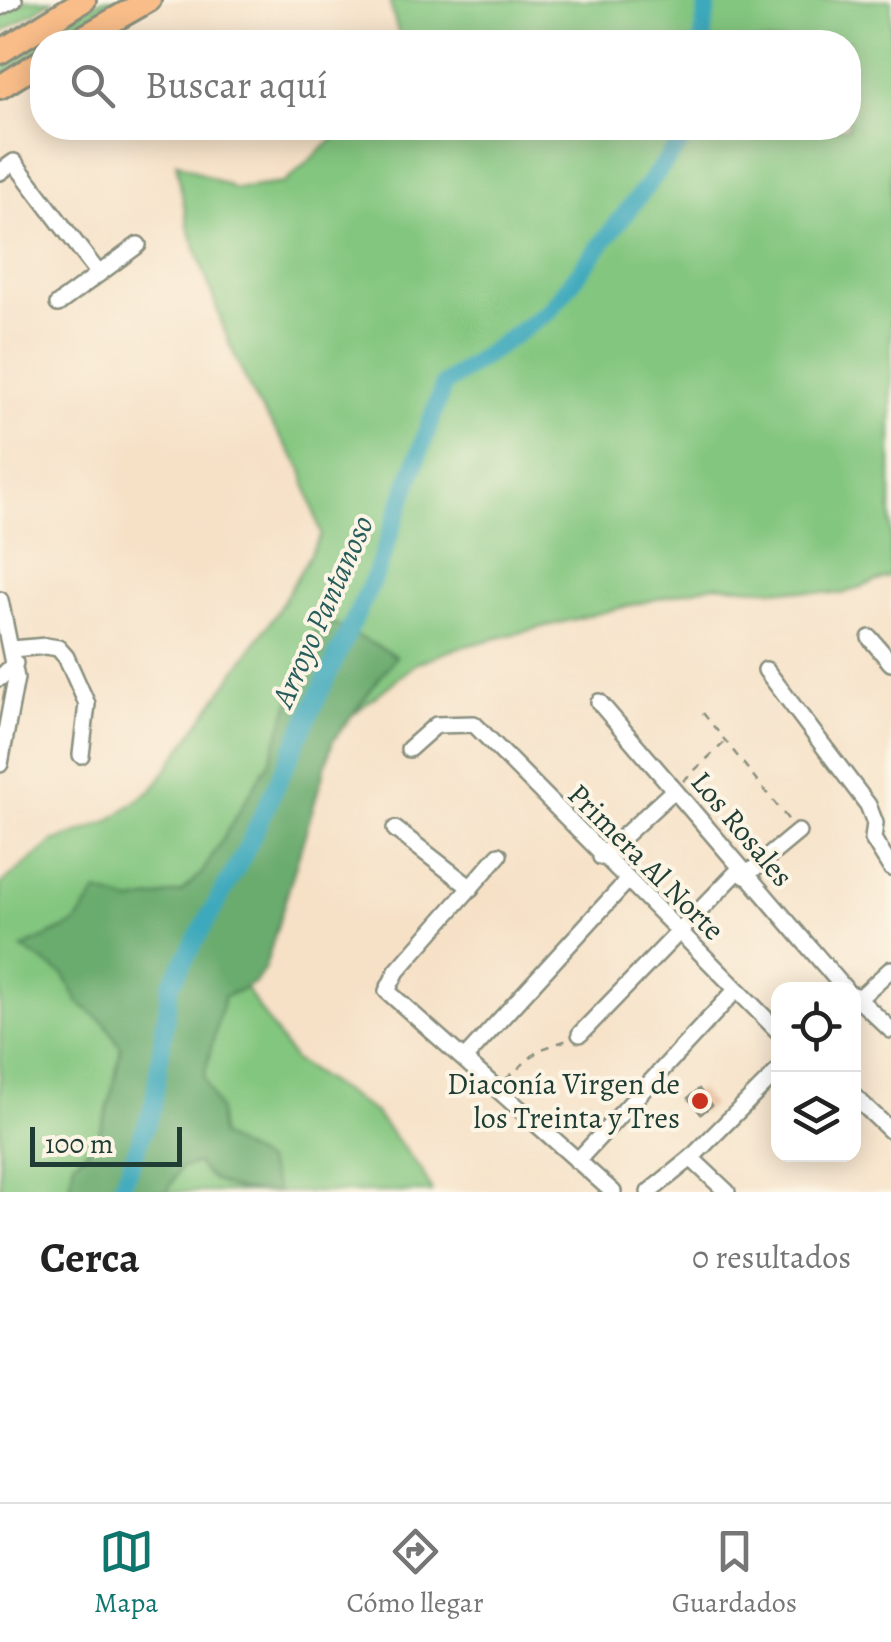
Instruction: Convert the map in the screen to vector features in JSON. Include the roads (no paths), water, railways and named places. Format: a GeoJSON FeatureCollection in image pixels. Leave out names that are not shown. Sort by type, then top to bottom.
{"type":"FeatureCollection","features":[{"type":"Feature","properties":{"kind":"highway"},"geometry":{"type":"LineString","coordinates":[[33,30],[84,0]]}},
{"type":"Feature","properties":{"kind":"highway"},"geometry":{"type":"LineString","coordinates":[[96,30],[149,0]]}},
{"type":"Feature","properties":{"kind":"highway"},"geometry":{"type":"LineString","coordinates":[[6,46],[30,32]]}},
{"type":"Feature","properties":{"kind":"highway"},"geometry":{"type":"LineString","coordinates":[[6,85],[30,69]]}},
{"type":"Feature","properties":{"kind":"street"},"geometry":{"type":"LineString","coordinates":[[0,7],[14,0]]}},
{"type":"Feature","properties":{"kind":"street"},"geometry":{"type":"LineString","coordinates":[[0,172],[14,162],[98,274]]}},
{"type":"Feature","properties":{"kind":"street"},"geometry":{"type":"LineString","coordinates":[[58,304],[138,245]]}},
{"type":"Feature","properties":{"kind":"street"},"geometry":{"type":"LineString","coordinates":[[0,600],[14,656],[0,764]]}},
{"type":"Feature","properties":{"kind":"street"},"geometry":{"type":"LineString","coordinates":[[870,638],[891,663]]}},
{"type":"Feature","properties":{"kind":"street"},"geometry":{"type":"LineString","coordinates":[[0,678],[14,656],[46,646],[58,648],[66,656],[87,704],[81,755]]}},
{"type":"Feature","properties":{"kind":"street"},"geometry":{"type":"LineString","coordinates":[[766,670],[868,805],[875,823],[873,839],[891,868]]}},
{"type":"Feature","properties":{"kind":"street","name":"Los Rosales"},"geometry":{"type":"LineString","coordinates":[[599,702],[837,982]]}},
{"type":"Feature","properties":{"kind":"street","name":"Primera Al Norte"},"geometry":{"type":"LineString","coordinates":[[409,750],[436,725],[468,722],[478,728],[601,857],[771,1024]]}},
{"type":"Feature","properties":{"kind":"street"},"geometry":{"type":"LineString","coordinates":[[601,857],[674,790]]}},
{"type":"Feature","properties":{"kind":"street"},"geometry":{"type":"LineString","coordinates":[[395,829],[471,888]]}},
{"type":"Feature","properties":{"kind":"street"},"geometry":{"type":"LineString","coordinates":[[580,1034],[742,873],[798,832]]}},
{"type":"Feature","properties":{"kind":"street"},"geometry":{"type":"LineString","coordinates":[[499,855],[397,970],[388,985],[391,996],[466,1057],[613,1192]]}},
{"type":"Feature","properties":{"kind":"street"},"geometry":{"type":"LineString","coordinates":[[466,1057],[626,882]]}},
{"type":"Feature","properties":{"kind":"street"},"geometry":{"type":"LineString","coordinates":[[861,995],[891,969]]}},
{"type":"Feature","properties":{"kind":"street"},"geometry":{"type":"LineString","coordinates":[[576,1161],[736,990]]}},
{"type":"Feature","properties":{"kind":"street"},"geometry":{"type":"LineString","coordinates":[[861,1003],[891,1030]]}},
{"type":"Feature","properties":{"kind":"street"},"geometry":{"type":"LineString","coordinates":[[649,1192],[692,1158],[777,1072]]}},
{"type":"Feature","properties":{"kind":"street"},"geometry":{"type":"LineString","coordinates":[[861,1103],[891,1131]]}},
{"type":"Feature","properties":{"kind":"street"},"geometry":{"type":"LineString","coordinates":[[692,1158],[727,1192]]}},
{"type":"Feature","properties":{"kind":"waterway","name":"Arroyo Pantanoso"},"geometry":{"type":"LineString","coordinates":[[704,30],[708,0]]}},
{"type":"Feature","properties":{"kind":"waterway","name":"Arroyo Pantanoso"},"geometry":{"type":"LineString","coordinates":[[120,1192],[153,1107],[170,986],[244,854],[377,571],[444,384],[549,311],[683,140]]}},
{"type":"Feature","properties":{"kind":"place","name":"Diaconía Virgen de los Treinta y Tres"},"geometry":{"type":"Point","coordinates":[700,1101]}}]}
